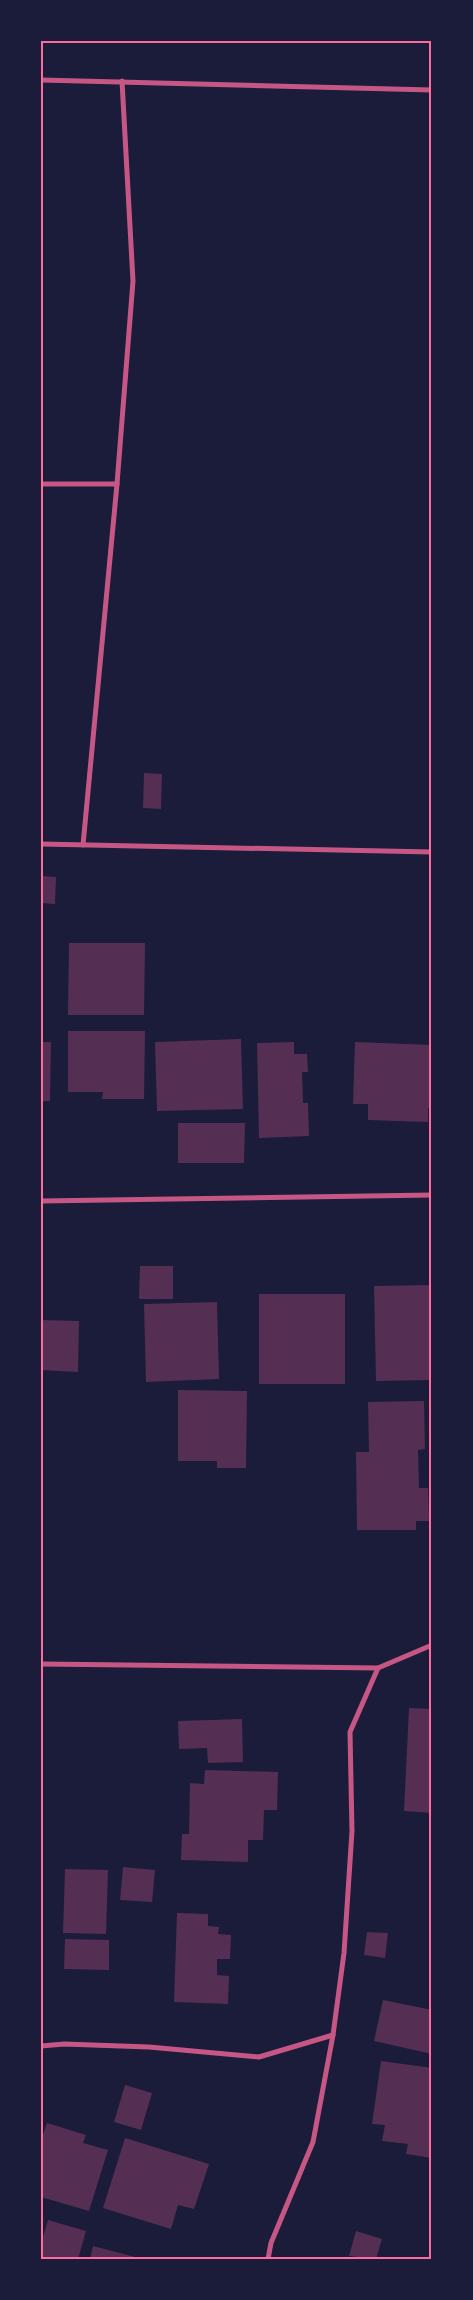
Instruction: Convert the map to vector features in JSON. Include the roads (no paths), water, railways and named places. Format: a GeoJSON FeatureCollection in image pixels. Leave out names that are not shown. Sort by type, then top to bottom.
{"type":"FeatureCollection","features":[{"type":"Feature","properties":{"kind":"street"},"geometry":{"type":"LineString","coordinates":[[41,80],[432,90]]}},
{"type":"Feature","properties":{"kind":"street"},"geometry":{"type":"LineString","coordinates":[[83,845],[117,484],[133,282],[122,81]]}},
{"type":"Feature","properties":{"kind":"street"},"geometry":{"type":"LineString","coordinates":[[41,484],[117,484]]}},
{"type":"Feature","properties":{"kind":"street"},"geometry":{"type":"LineString","coordinates":[[41,844],[432,852]]}},
{"type":"Feature","properties":{"kind":"street"},"geometry":{"type":"LineString","coordinates":[[41,1201],[432,1195]]}},
{"type":"Feature","properties":{"kind":"street"},"geometry":{"type":"LineString","coordinates":[[41,1664],[378,1668],[432,1645]]}},
{"type":"Feature","properties":{"kind":"street"},"geometry":{"type":"LineString","coordinates":[[268,2259],[271,2243],[313,2142],[333,2035],[344,1953],[352,1831],[350,1732],[378,1668]]}},
{"type":"Feature","properties":{"kind":"street"},"geometry":{"type":"LineString","coordinates":[[41,2046],[64,2044],[149,2047],[259,2057],[333,2035]]}}]}
